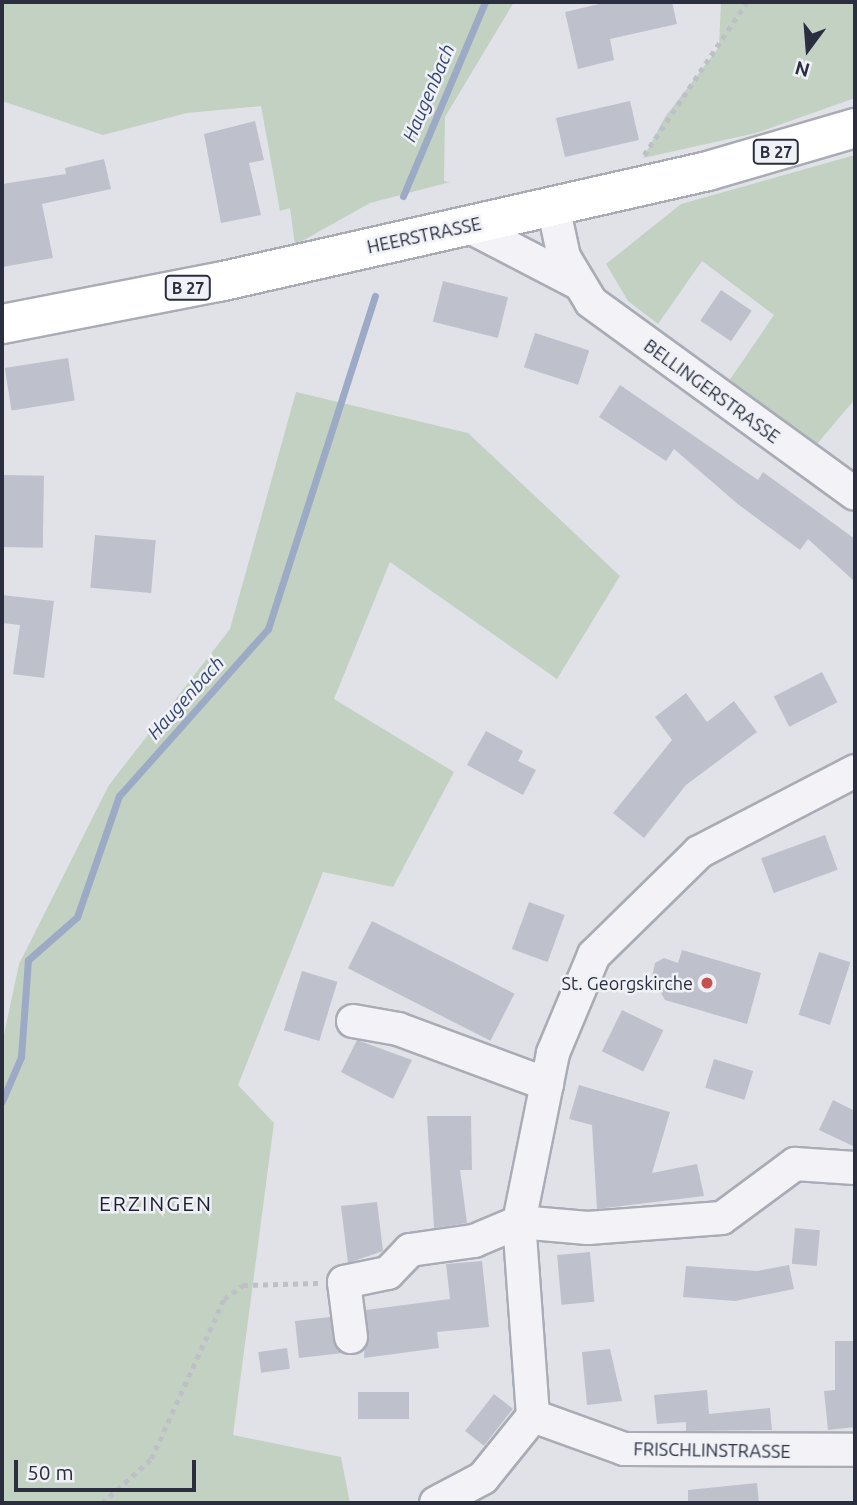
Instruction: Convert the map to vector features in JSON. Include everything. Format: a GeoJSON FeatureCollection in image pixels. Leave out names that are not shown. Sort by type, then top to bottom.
{"type":"FeatureCollection","features":[{"type":"Feature","properties":{"kind":"main road","name":"HEERSTRASSE"},"geometry":{"type":"LineString","coordinates":[[2,324],[553,206],[850,130]]}},
{"type":"Feature","properties":{"kind":"street","name":"BELLINGERSTRASSE"},"geometry":{"type":"LineString","coordinates":[[553,206],[576,282]]}},
{"type":"Feature","properties":{"kind":"street","name":"BELLINGERSTRASSE"},"geometry":{"type":"LineString","coordinates":[[466,225],[576,282],[618,324],[855,494]]}},
{"type":"Feature","properties":{"kind":"street"},"geometry":{"type":"LineString","coordinates":[[436,1503],[483,1478],[533,1416],[519,1222],[547,1084],[594,955],[699,852],[855,771]]}},
{"type":"Feature","properties":{"kind":"street"},"geometry":{"type":"LineString","coordinates":[[353,1021],[398,1029],[547,1084]]}},
{"type":"Feature","properties":{"kind":"street"},"geometry":{"type":"LineString","coordinates":[[351,1337],[344,1282],[388,1273],[410,1250],[474,1241],[519,1222],[675,1226],[722,1218],[795,1164],[855,1168]]}},
{"type":"Feature","properties":{"kind":"street","name":"FRISCHLINSTRASSE"},"geometry":{"type":"LineString","coordinates":[[533,1416],[624,1448],[855,1450]]}},
{"type":"Feature","properties":{"kind":"path"},"geometry":{"type":"LineString","coordinates":[[626,189],[665,117],[747,2]]}},
{"type":"Feature","properties":{"kind":"path"},"geometry":{"type":"LineString","coordinates":[[102,1503],[151,1459],[224,1299],[243,1285],[344,1282]]}},
{"type":"Feature","properties":{"kind":"green space"},"geometry":{"type":"Polygon","coordinates":[[[2,2],[514,2],[445,117],[444,181],[450,182],[370,203],[295,245],[290,208],[280,211],[261,106],[187,113],[103,135],[2,101],[2,2]]]}},
{"type":"Feature","properties":{"kind":"green space"},"geometry":{"type":"Polygon","coordinates":[[[721,2],[855,2],[855,98],[756,133],[643,158],[665,117],[719,47],[721,2]]]}},
{"type":"Feature","properties":{"kind":"green space"},"geometry":{"type":"Polygon","coordinates":[[[855,155],[855,399],[817,444],[729,381],[774,315],[702,261],[658,324],[628,301],[606,264],[681,204],[855,155]]]}},
{"type":"Feature","properties":{"kind":"green space"},"geometry":{"type":"Polygon","coordinates":[[[296,392],[468,433],[620,576],[557,679],[390,562],[334,699],[454,772],[393,887],[323,872],[238,1085],[274,1123],[233,1435],[341,1457],[350,1503],[2,1503],[2,1044],[19,964],[109,785],[230,629],[296,392]]]}},
{"type":"Feature","properties":{"kind":"building"},"geometry":{"type":"Polygon","coordinates":[[[608,2],[672,2],[677,24],[610,39],[614,60],[578,69],[565,12],[608,2]]]}},
{"type":"Feature","properties":{"kind":"building"},"geometry":{"type":"Polygon","coordinates":[[[630,101],[639,140],[565,157],[556,118],[630,101]]]}},
{"type":"Feature","properties":{"kind":"building"},"geometry":{"type":"Polygon","coordinates":[[[255,121],[264,160],[249,163],[261,215],[221,223],[204,134],[255,121]]]}},
{"type":"Feature","properties":{"kind":"building"},"geometry":{"type":"Polygon","coordinates":[[[104,159],[111,189],[42,204],[53,258],[2,267],[2,184],[66,174],[65,168],[104,159]]]}},
{"type":"Feature","properties":{"kind":"building"},"geometry":{"type":"Polygon","coordinates":[[[443,281],[508,297],[498,338],[433,322],[443,281]]]}},
{"type":"Feature","properties":{"kind":"building"},"geometry":{"type":"Polygon","coordinates":[[[721,290],[752,311],[731,341],[700,321],[721,290]]]}},
{"type":"Feature","properties":{"kind":"building"},"geometry":{"type":"Polygon","coordinates":[[[535,333],[589,351],[578,385],[524,367],[535,333]]]}},
{"type":"Feature","properties":{"kind":"building"},"geometry":{"type":"Polygon","coordinates":[[[68,358],[75,400],[12,410],[5,368],[68,358]]]}},
{"type":"Feature","properties":{"kind":"building"},"geometry":{"type":"Polygon","coordinates":[[[620,385],[758,480],[763,472],[855,539],[855,582],[808,539],[800,550],[739,505],[674,449],[666,461],[599,417],[620,385]]]}},
{"type":"Feature","properties":{"kind":"building"},"geometry":{"type":"Polygon","coordinates":[[[2,475],[44,476],[43,548],[2,547],[2,475]]]}},
{"type":"Feature","properties":{"kind":"building"},"geometry":{"type":"Polygon","coordinates":[[[95,535],[156,540],[151,593],[90,588],[95,535]]]}},
{"type":"Feature","properties":{"kind":"building"},"geometry":{"type":"Polygon","coordinates":[[[2,595],[54,601],[44,678],[13,674],[20,625],[2,623],[2,595]]]}},
{"type":"Feature","properties":{"kind":"building"},"geometry":{"type":"Polygon","coordinates":[[[822,672],[837,702],[789,727],[774,697],[822,672]]]}},
{"type":"Feature","properties":{"kind":"building"},"geometry":{"type":"Polygon","coordinates":[[[686,693],[707,722],[734,701],[757,732],[686,785],[644,838],[613,813],[672,740],[655,717],[686,693]]]}},
{"type":"Feature","properties":{"kind":"building"},"geometry":{"type":"Polygon","coordinates":[[[486,731],[523,751],[518,761],[536,770],[523,795],[467,765],[486,731]]]}},
{"type":"Feature","properties":{"kind":"building"},"geometry":{"type":"Polygon","coordinates":[[[825,835],[838,870],[774,893],[761,858],[825,835]]]}},
{"type":"Feature","properties":{"kind":"building"},"geometry":{"type":"Polygon","coordinates":[[[529,902],[565,915],[548,962],[512,949],[529,902]]]}},
{"type":"Feature","properties":{"kind":"building"},"geometry":{"type":"Polygon","coordinates":[[[372,921],[515,994],[490,1041],[348,968],[372,921]]]}},
{"type":"Feature","properties":{"kind":"building","name":"St. Georgskirche"},"geometry":{"type":"Polygon","coordinates":[[[682,950],[761,973],[747,1024],[665,1000],[652,977],[655,963],[664,958],[678,963],[682,950]]]}},
{"type":"Feature","properties":{"kind":"building"},"geometry":{"type":"Polygon","coordinates":[[[819,952],[850,962],[830,1025],[799,1015],[819,952]]]}},
{"type":"Feature","properties":{"kind":"building"},"geometry":{"type":"Polygon","coordinates":[[[302,971],[337,982],[319,1041],[284,1030],[302,971]]]}},
{"type":"Feature","properties":{"kind":"building"},"geometry":{"type":"Polygon","coordinates":[[[622,1010],[663,1030],[643,1072],[602,1051],[622,1010]]]}},
{"type":"Feature","properties":{"kind":"building"},"geometry":{"type":"Polygon","coordinates":[[[357,1040],[412,1060],[393,1099],[341,1072],[357,1040]]]}},
{"type":"Feature","properties":{"kind":"building"},"geometry":{"type":"Polygon","coordinates":[[[714,1059],[753,1071],[744,1100],[705,1088],[714,1059]]]}},
{"type":"Feature","properties":{"kind":"building"},"geometry":{"type":"Polygon","coordinates":[[[579,1085],[670,1112],[652,1173],[697,1164],[704,1196],[597,1209],[592,1125],[569,1119],[579,1085]]]}},
{"type":"Feature","properties":{"kind":"building"},"geometry":{"type":"Polygon","coordinates":[[[833,1100],[855,1111],[855,1147],[819,1130],[833,1100]]]}},
{"type":"Feature","properties":{"kind":"building"},"geometry":{"type":"Polygon","coordinates":[[[427,1116],[471,1116],[472,1170],[460,1170],[467,1223],[434,1228],[427,1116]]]}},
{"type":"Feature","properties":{"kind":"building"},"geometry":{"type":"Polygon","coordinates":[[[377,1202],[383,1251],[348,1263],[341,1206],[377,1202]]]}},
{"type":"Feature","properties":{"kind":"building"},"geometry":{"type":"Polygon","coordinates":[[[795,1228],[820,1230],[817,1266],[792,1264],[795,1228]]]}},
{"type":"Feature","properties":{"kind":"building"},"geometry":{"type":"Polygon","coordinates":[[[590,1252],[594,1302],[561,1305],[557,1255],[590,1252]]]}},
{"type":"Feature","properties":{"kind":"building"},"geometry":{"type":"Polygon","coordinates":[[[482,1261],[489,1327],[437,1332],[439,1348],[364,1358],[366,1310],[450,1299],[446,1264],[482,1261]]]}},
{"type":"Feature","properties":{"kind":"building"},"geometry":{"type":"Polygon","coordinates":[[[789,1265],[794,1289],[735,1301],[683,1297],[686,1266],[757,1271],[789,1265]]]}},
{"type":"Feature","properties":{"kind":"building"},"geometry":{"type":"Polygon","coordinates":[[[330,1317],[343,1353],[299,1358],[295,1321],[330,1317]]]}},
{"type":"Feature","properties":{"kind":"building"},"geometry":{"type":"Polygon","coordinates":[[[835,1341],[855,1341],[855,1427],[828,1430],[824,1391],[835,1390],[835,1341]]]}},
{"type":"Feature","properties":{"kind":"building"},"geometry":{"type":"Polygon","coordinates":[[[287,1348],[290,1369],[261,1373],[258,1352],[287,1348]]]}},
{"type":"Feature","properties":{"kind":"building"},"geometry":{"type":"Polygon","coordinates":[[[610,1349],[622,1401],[587,1405],[582,1352],[610,1349]]]}},
{"type":"Feature","properties":{"kind":"building"},"geometry":{"type":"Polygon","coordinates":[[[707,1390],[709,1414],[770,1408],[772,1430],[686,1431],[686,1422],[657,1424],[654,1395],[707,1390]]]}},
{"type":"Feature","properties":{"kind":"building"},"geometry":{"type":"Polygon","coordinates":[[[358,1392],[409,1392],[409,1419],[358,1419],[358,1392]]]}},
{"type":"Feature","properties":{"kind":"building"},"geometry":{"type":"Polygon","coordinates":[[[494,1394],[513,1409],[484,1446],[465,1431],[494,1394]]]}},
{"type":"Feature","properties":{"kind":"building"},"geometry":{"type":"Polygon","coordinates":[[[757,1483],[759,1503],[688,1503],[688,1490],[757,1483]]]}},
{"type":"Feature","properties":{"kind":"waterway","name":"Haugenbach"},"geometry":{"type":"LineString","coordinates":[[403,196],[485,2]]}},
{"type":"Feature","properties":{"kind":"waterway","name":"Haugenbach"},"geometry":{"type":"LineString","coordinates":[[2,1101],[21,1057],[28,960],[77,917],[119,796],[268,629],[375,296]]}},
{"type":"Feature","properties":{"kind":"place","name":"St. Georgskirche"},"geometry":{"type":"Point","coordinates":[707,983]}},
{"type":"Feature","properties":{"kind":"district","name":"ERZINGEN"},"geometry":{"type":"Point","coordinates":[156,1203]}}]}
